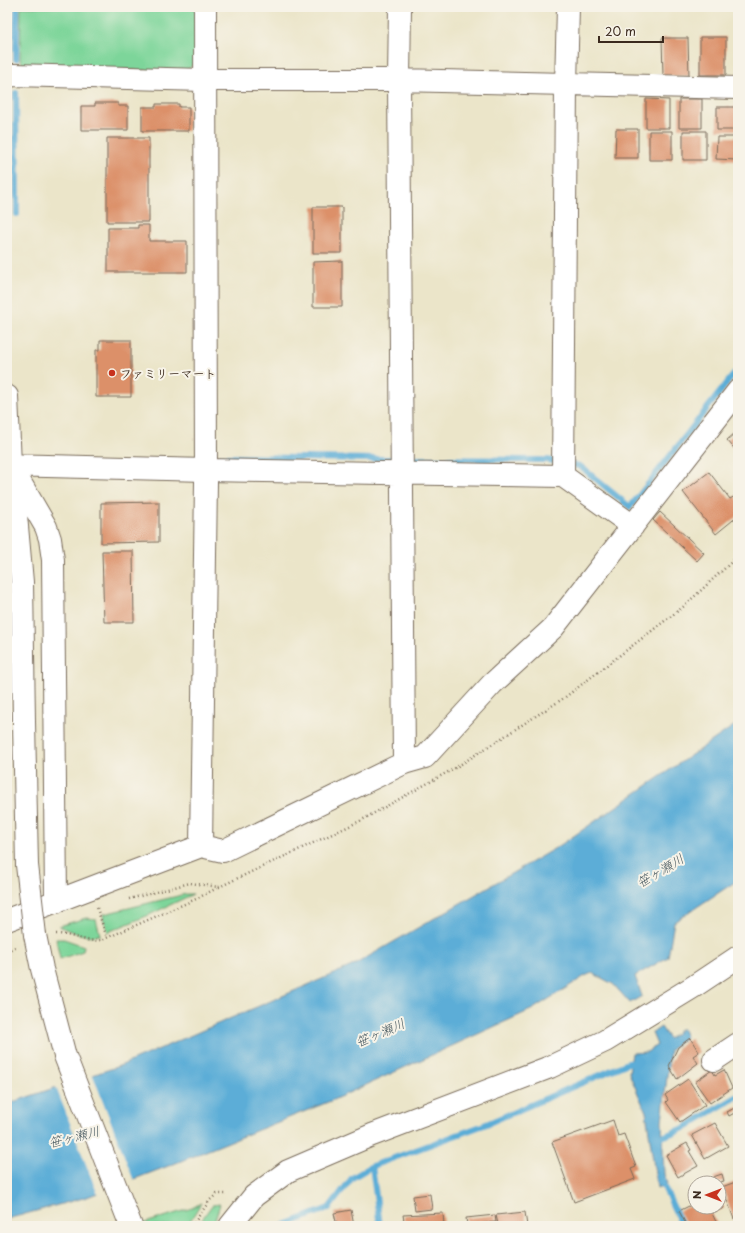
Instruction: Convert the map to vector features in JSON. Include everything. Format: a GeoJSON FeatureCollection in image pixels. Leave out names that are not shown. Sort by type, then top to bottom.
{"type":"FeatureCollection","features":[{"type":"Feature","properties":{"kind":"street"},"geometry":{"type":"LineString","coordinates":[[202,846],[206,470],[205,7]]}},
{"type":"Feature","properties":{"kind":"street"},"geometry":{"type":"LineString","coordinates":[[400,7],[399,80],[404,763]]}},
{"type":"Feature","properties":{"kind":"street"},"geometry":{"type":"LineString","coordinates":[[563,467],[568,7]]}},
{"type":"Feature","properties":{"kind":"street"},"geometry":{"type":"LineString","coordinates":[[7,77],[13,75],[205,80],[399,80],[738,88]]}},
{"type":"Feature","properties":{"kind":"street"},"geometry":{"type":"LineString","coordinates":[[7,920],[202,846],[223,850],[404,763],[425,757],[492,684],[553,628],[738,391]]}},
{"type":"Feature","properties":{"kind":"street"},"geometry":{"type":"LineString","coordinates":[[7,396],[8,466],[15,504],[22,582],[27,865],[36,935],[42,969],[65,1056],[131,1225]]}},
{"type":"Feature","properties":{"kind":"street"},"geometry":{"type":"LineString","coordinates":[[8,466],[206,470],[402,465],[563,467],[633,526]]}},
{"type":"Feature","properties":{"kind":"street"},"geometry":{"type":"LineString","coordinates":[[8,466],[46,527],[50,539],[53,560],[56,902]]}},
{"type":"Feature","properties":{"kind":"street"},"geometry":{"type":"LineString","coordinates":[[230,1226],[254,1196],[288,1172],[372,1135],[550,1067],[605,1041],[693,987],[738,957]]}},
{"type":"Feature","properties":{"kind":"street"},"geometry":{"type":"LineString","coordinates":[[714,1060],[738,1044]]}},
{"type":"Feature","properties":{"kind":"path"},"geometry":{"type":"LineString","coordinates":[[63,934],[94,941],[107,938],[196,899],[360,821],[455,768],[564,698],[682,607],[738,556]]}},
{"type":"Feature","properties":{"kind":"path"},"geometry":{"type":"LineString","coordinates":[[125,900],[190,883],[219,887]]}},
{"type":"Feature","properties":{"kind":"path"},"geometry":{"type":"LineString","coordinates":[[103,905],[96,907],[107,938]]}},
{"type":"Feature","properties":{"kind":"green space"},"geometry":{"type":"Polygon","coordinates":[[[21,7],[197,7],[197,61],[186,71],[26,68],[20,60],[21,7]]]}},
{"type":"Feature","properties":{"kind":"green space"},"geometry":{"type":"Polygon","coordinates":[[[186,894],[193,894],[149,915],[108,932],[103,918],[104,914],[186,894]]]}},
{"type":"Feature","properties":{"kind":"green space"},"geometry":{"type":"Polygon","coordinates":[[[86,918],[96,919],[100,935],[84,935],[59,926],[86,918]]]}},
{"type":"Feature","properties":{"kind":"green space"},"geometry":{"type":"Polygon","coordinates":[[[56,939],[64,939],[84,946],[83,951],[60,959],[56,939]]]}},
{"type":"Feature","properties":{"kind":"green space"},"geometry":{"type":"Polygon","coordinates":[[[201,1203],[187,1226],[136,1226],[192,1208],[201,1203]]]}},
{"type":"Feature","properties":{"kind":"green space"},"geometry":{"type":"Polygon","coordinates":[[[220,1204],[213,1226],[197,1226],[212,1205],[220,1204]]]}},
{"type":"Feature","properties":{"kind":"water","name":"笹ヶ瀬川"},"geometry":{"type":"Polygon","coordinates":[[[738,723],[738,880],[674,922],[668,957],[635,976],[642,996],[630,1003],[613,984],[592,973],[533,1009],[333,1100],[87,1197],[7,1219],[7,1104],[122,1065],[352,966],[559,846],[738,723]]]}},
{"type":"Feature","properties":{"kind":"water"},"geometry":{"type":"Polygon","coordinates":[[[661,1027],[669,1039],[682,1028],[686,1037],[670,1050],[662,1121],[664,1174],[667,1184],[657,1188],[646,1112],[629,1073],[632,1053],[647,1052],[657,1045],[652,1033],[661,1027]]]}},
{"type":"Feature","properties":{"kind":"pier"},"geometry":{"type":"Polygon","coordinates":[[[92,1073],[134,1181],[98,1195],[55,1085],[92,1073]]]}},
{"type":"Feature","properties":{"kind":"building"},"geometry":{"type":"Polygon","coordinates":[[[700,37],[726,37],[726,75],[700,75],[700,37]]]}},
{"type":"Feature","properties":{"kind":"building"},"geometry":{"type":"Polygon","coordinates":[[[662,38],[688,38],[689,76],[663,76],[662,38]]]}},
{"type":"Feature","properties":{"kind":"building"},"geometry":{"type":"Polygon","coordinates":[[[646,99],[669,100],[669,128],[646,128],[646,99]]]}},
{"type":"Feature","properties":{"kind":"building"},"geometry":{"type":"Polygon","coordinates":[[[679,99],[702,99],[702,128],[679,128],[679,99]]]}},
{"type":"Feature","properties":{"kind":"building"},"geometry":{"type":"Polygon","coordinates":[[[95,103],[118,103],[118,106],[128,106],[128,130],[81,130],[81,106],[95,106],[95,103]]]}},
{"type":"Feature","properties":{"kind":"building"},"geometry":{"type":"Polygon","coordinates":[[[156,104],[179,104],[179,107],[189,107],[189,131],[142,131],[142,107],[156,107],[156,104]]]}},
{"type":"Feature","properties":{"kind":"building"},"geometry":{"type":"Polygon","coordinates":[[[717,107],[738,107],[737,130],[717,130],[717,107]]]}},
{"type":"Feature","properties":{"kind":"building"},"geometry":{"type":"Polygon","coordinates":[[[616,129],[638,129],[638,158],[615,158],[616,129]]]}},
{"type":"Feature","properties":{"kind":"building"},"geometry":{"type":"Polygon","coordinates":[[[649,131],[672,131],[672,160],[649,160],[649,131]]]}},
{"type":"Feature","properties":{"kind":"building"},"geometry":{"type":"Polygon","coordinates":[[[683,131],[706,131],[706,160],[683,160],[683,131]]]}},
{"type":"Feature","properties":{"kind":"building"},"geometry":{"type":"Polygon","coordinates":[[[717,137],[737,137],[736,160],[716,159],[717,137]]]}},
{"type":"Feature","properties":{"kind":"building"},"geometry":{"type":"Polygon","coordinates":[[[107,138],[149,138],[149,222],[107,222],[107,138]]]}},
{"type":"Feature","properties":{"kind":"building"},"geometry":{"type":"Polygon","coordinates":[[[313,207],[342,207],[342,253],[313,253],[313,207]]]}},
{"type":"Feature","properties":{"kind":"building"},"geometry":{"type":"Polygon","coordinates":[[[138,225],[149,225],[149,241],[187,241],[187,272],[108,272],[108,228],[138,228],[138,225]]]}},
{"type":"Feature","properties":{"kind":"building"},"geometry":{"type":"Polygon","coordinates":[[[342,261],[342,307],[313,307],[313,262],[342,261]]]}},
{"type":"Feature","properties":{"kind":"building"},"geometry":{"type":"Polygon","coordinates":[[[100,340],[131,340],[131,397],[96,397],[96,350],[100,350],[100,340]]]}},
{"type":"Feature","properties":{"kind":"building"},"geometry":{"type":"Polygon","coordinates":[[[735,433],[738,436],[738,453],[727,440],[735,433]]]}},
{"type":"Feature","properties":{"kind":"building"},"geometry":{"type":"Polygon","coordinates":[[[709,472],[730,499],[735,496],[738,500],[738,516],[716,534],[683,492],[709,472]]]}},
{"type":"Feature","properties":{"kind":"building"},"geometry":{"type":"Polygon","coordinates":[[[159,502],[159,542],[101,543],[101,503],[159,502]]]}},
{"type":"Feature","properties":{"kind":"building"},"geometry":{"type":"Polygon","coordinates":[[[660,512],[704,553],[697,561],[653,520],[660,512]]]}},
{"type":"Feature","properties":{"kind":"building"},"geometry":{"type":"Polygon","coordinates":[[[102,551],[133,551],[134,622],[104,622],[102,551]]]}},
{"type":"Feature","properties":{"kind":"building"},"geometry":{"type":"Polygon","coordinates":[[[690,1038],[699,1052],[693,1056],[698,1063],[677,1079],[669,1066],[678,1047],[690,1038]]]}},
{"type":"Feature","properties":{"kind":"building"},"geometry":{"type":"Polygon","coordinates":[[[712,1070],[715,1075],[724,1070],[732,1088],[710,1103],[695,1082],[712,1070]]]}},
{"type":"Feature","properties":{"kind":"building"},"geometry":{"type":"Polygon","coordinates":[[[688,1079],[705,1105],[680,1122],[666,1102],[668,1100],[665,1095],[688,1079]]]}},
{"type":"Feature","properties":{"kind":"building"},"geometry":{"type":"Polygon","coordinates":[[[738,1106],[738,1111],[729,1116],[727,1112],[738,1106]]]}},
{"type":"Feature","properties":{"kind":"building"},"geometry":{"type":"Polygon","coordinates":[[[613,1120],[618,1136],[624,1134],[636,1167],[631,1169],[635,1179],[574,1202],[552,1142],[613,1120]]]}},
{"type":"Feature","properties":{"kind":"building"},"geometry":{"type":"Polygon","coordinates":[[[715,1123],[728,1146],[705,1159],[692,1135],[715,1123]]]}},
{"type":"Feature","properties":{"kind":"building"},"geometry":{"type":"Polygon","coordinates":[[[687,1143],[691,1150],[689,1151],[698,1166],[678,1177],[666,1155],[687,1143]]]}},
{"type":"Feature","properties":{"kind":"building"},"geometry":{"type":"Polygon","coordinates":[[[738,1181],[738,1218],[734,1219],[727,1200],[727,1185],[738,1181]]]}},
{"type":"Feature","properties":{"kind":"building"},"geometry":{"type":"Polygon","coordinates":[[[430,1194],[432,1209],[415,1211],[413,1196],[430,1194]]]}},
{"type":"Feature","properties":{"kind":"building"},"geometry":{"type":"Polygon","coordinates":[[[687,1207],[687,1215],[713,1215],[718,1226],[687,1226],[679,1211],[687,1207]]]}},
{"type":"Feature","properties":{"kind":"building"},"geometry":{"type":"Polygon","coordinates":[[[351,1210],[354,1226],[337,1226],[334,1213],[351,1210]]]}},
{"type":"Feature","properties":{"kind":"building"},"geometry":{"type":"Polygon","coordinates":[[[525,1212],[527,1226],[491,1226],[498,1224],[496,1215],[525,1212]]]}},
{"type":"Feature","properties":{"kind":"building"},"geometry":{"type":"Polygon","coordinates":[[[443,1213],[444,1226],[396,1226],[396,1222],[404,1221],[403,1215],[443,1213]]]}},
{"type":"Feature","properties":{"kind":"building"},"geometry":{"type":"Polygon","coordinates":[[[495,1215],[496,1222],[467,1225],[466,1218],[495,1215]]]}},
{"type":"Feature","properties":{"kind":"waterway"},"geometry":{"type":"LineString","coordinates":[[16,59],[17,7]]}},
{"type":"Feature","properties":{"kind":"waterway"},"geometry":{"type":"LineString","coordinates":[[16,93],[17,214]]}},
{"type":"Feature","properties":{"kind":"waterway"},"geometry":{"type":"LineString","coordinates":[[221,457],[547,460],[580,466],[630,507],[738,369]]}},
{"type":"Feature","properties":{"kind":"waterway"},"geometry":{"type":"LineString","coordinates":[[380,1226],[372,1166],[484,1125],[628,1063],[638,1062]]}},
{"type":"Feature","properties":{"kind":"waterway"},"geometry":{"type":"LineString","coordinates":[[657,1139],[682,1129],[738,1096]]}},
{"type":"Feature","properties":{"kind":"waterway"},"geometry":{"type":"LineString","coordinates":[[282,1226],[329,1208],[352,1178],[372,1166]]}},
{"type":"Feature","properties":{"kind":"waterway"},"geometry":{"type":"LineString","coordinates":[[660,1178],[682,1226]]}},
{"type":"Feature","properties":{"kind":"place","name":"ファミリーマート"},"geometry":{"type":"Point","coordinates":[112,373]}}]}
